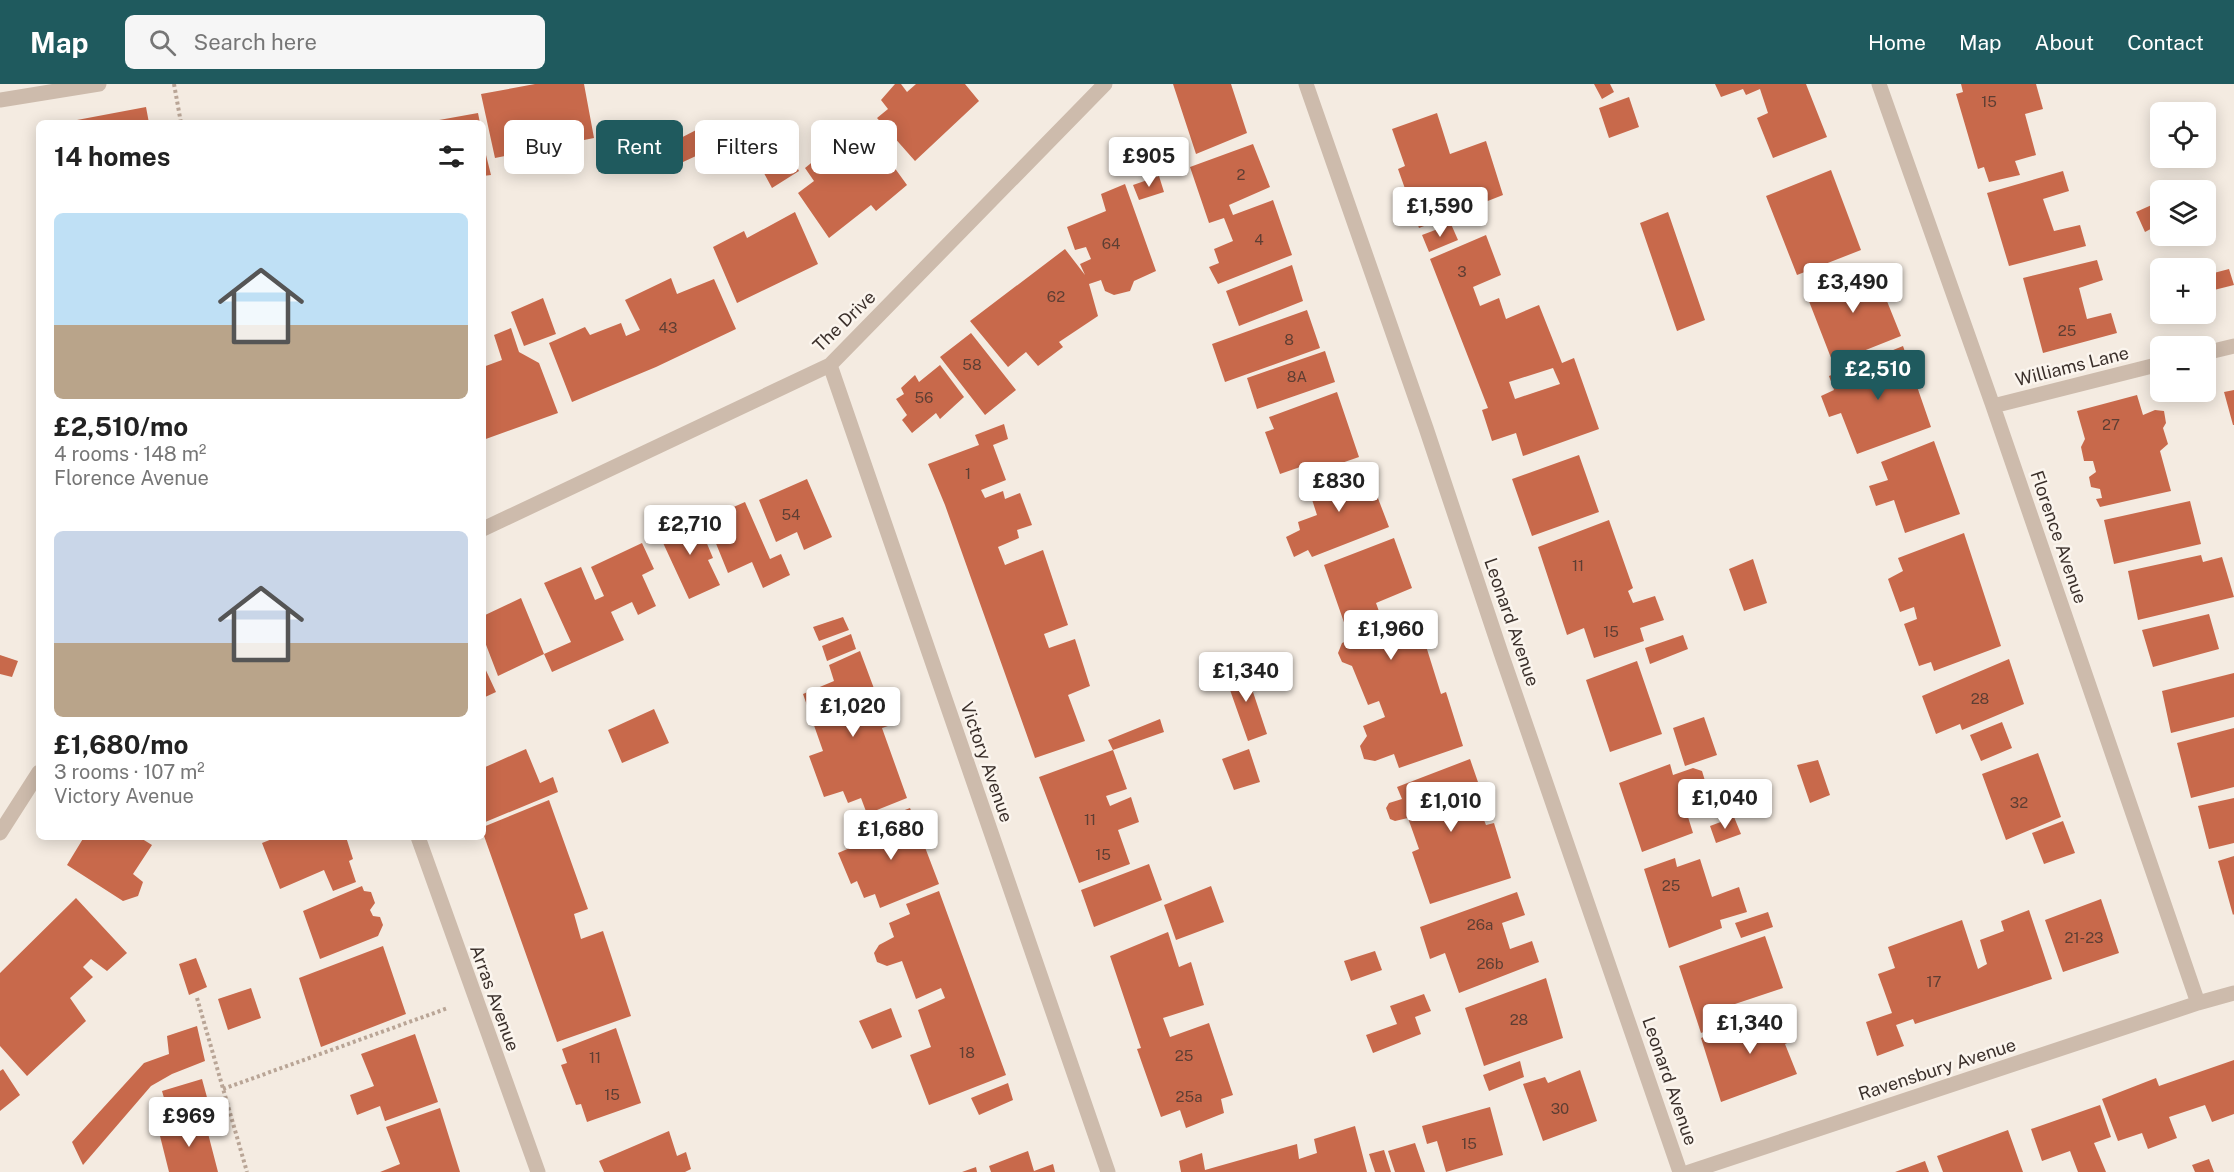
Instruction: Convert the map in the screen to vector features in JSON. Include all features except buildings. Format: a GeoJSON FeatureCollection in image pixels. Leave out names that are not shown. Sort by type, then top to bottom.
{"type":"FeatureCollection","features":[{"type":"Feature","properties":{"kind":"street"},"geometry":{"type":"LineString","coordinates":[[0,100],[99,84]]}},
{"type":"Feature","properties":{"kind":"street","name":"The Drive"},"geometry":{"type":"LineString","coordinates":[[486,528],[830,365],[1106,84]]}},
{"type":"Feature","properties":{"kind":"street","name":"Leonard Avenue"},"geometry":{"type":"LineString","coordinates":[[1306,84],[1680,1172]]}},
{"type":"Feature","properties":{"kind":"street","name":"Florence Avenue"},"geometry":{"type":"LineString","coordinates":[[1879,84],[1993,405],[2198,1003]]}},
{"type":"Feature","properties":{"kind":"street"},"geometry":{"type":"LineString","coordinates":[[2216,350],[2234,346]]}},
{"type":"Feature","properties":{"kind":"street","name":"Victory Avenue"},"geometry":{"type":"LineString","coordinates":[[830,365],[1108,1172]]}},
{"type":"Feature","properties":{"kind":"street","name":"Williams Lane"},"geometry":{"type":"LineString","coordinates":[[1993,405],[2150,366]]}},
{"type":"Feature","properties":{"kind":"street"},"geometry":{"type":"LineString","coordinates":[[0,833],[36,777]]}},
{"type":"Feature","properties":{"kind":"street","name":"Arras Avenue"},"geometry":{"type":"LineString","coordinates":[[419,840],[474,999],[538,1172]]}},
{"type":"Feature","properties":{"kind":"street","name":"Ravensbury Avenue"},"geometry":{"type":"LineString","coordinates":[[1689,1172],[2234,993]]}},
{"type":"Feature","properties":{"kind":"path"},"geometry":{"type":"LineString","coordinates":[[174,84],[180,120]]}},
{"type":"Feature","properties":{"kind":"path"},"geometry":{"type":"LineString","coordinates":[[197,998],[247,1172]]}},
{"type":"Feature","properties":{"kind":"path"},"geometry":{"type":"LineString","coordinates":[[223,1089],[474,999]]}}]}
